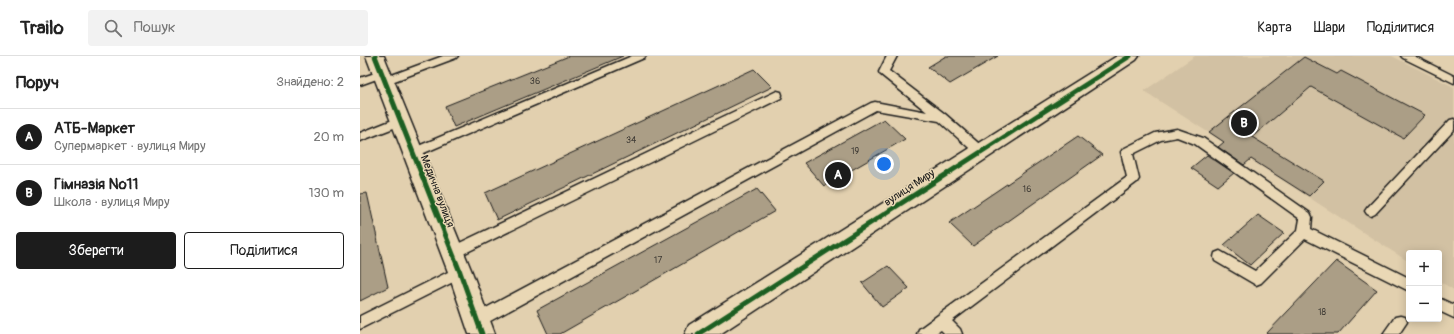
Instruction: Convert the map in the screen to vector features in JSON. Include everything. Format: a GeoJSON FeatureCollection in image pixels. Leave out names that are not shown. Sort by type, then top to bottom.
{"type":"FeatureCollection","features":[{"type":"Feature","properties":{"kind":"street","name":"вулиця Миру"},"geometry":{"type":"LineString","coordinates":[[698,334],[1130,56]]}},
{"type":"Feature","properties":{"kind":"street","name":"Медична вулиця"},"geometry":{"type":"LineString","coordinates":[[380,70],[456,262],[479,327]]}},
{"type":"Feature","properties":{"kind":"lane"},"geometry":{"type":"LineString","coordinates":[[360,82],[380,70],[453,56]]}},
{"type":"Feature","properties":{"kind":"lane"},"geometry":{"type":"LineString","coordinates":[[413,153],[641,56]]}},
{"type":"Feature","properties":{"kind":"lane"},"geometry":{"type":"LineString","coordinates":[[892,56],[884,72],[942,118],[981,152]]}},
{"type":"Feature","properties":{"kind":"lane"},"geometry":{"type":"LineString","coordinates":[[1406,56],[1454,80]]}},
{"type":"Feature","properties":{"kind":"lane"},"geometry":{"type":"LineString","coordinates":[[1422,64],[1430,56]]}},
{"type":"Feature","properties":{"kind":"lane"},"geometry":{"type":"LineString","coordinates":[[360,323],[456,262],[777,95]]}},
{"type":"Feature","properties":{"kind":"lane"},"geometry":{"type":"LineString","coordinates":[[479,327],[875,106],[942,118]]}},
{"type":"Feature","properties":{"kind":"lane"},"geometry":{"type":"LineString","coordinates":[[360,137],[400,121]]}},
{"type":"Feature","properties":{"kind":"lane"},"geometry":{"type":"LineString","coordinates":[[1371,210],[1454,123]]}},
{"type":"Feature","properties":{"kind":"lane"},"geometry":{"type":"LineString","coordinates":[[924,334],[1133,179],[1127,152],[1159,136],[1177,133],[1199,141],[1306,217],[1304,232],[1256,279],[1220,257]]}},
{"type":"Feature","properties":{"kind":"lane"},"geometry":{"type":"LineString","coordinates":[[1304,232],[1406,283]]}},
{"type":"Feature","properties":{"kind":"lane"},"geometry":{"type":"LineString","coordinates":[[1442,306],[1454,312]]}},
{"type":"Feature","properties":{"kind":"lane"},"geometry":{"type":"LineString","coordinates":[[942,321],[955,334]]}},
{"type":"Feature","properties":{"kind":"lane"},"geometry":{"type":"LineString","coordinates":[[1390,334],[1400,322]]}},
{"type":"Feature","properties":{"kind":"shaded area"},"geometry":{"type":"Polygon","coordinates":[[[1195,56],[1392,56],[1454,87],[1454,290],[1442,283],[1442,250],[1406,250],[1406,260],[1144,91],[1195,56]]]}},
{"type":"Feature","properties":{"kind":"building"},"geometry":{"type":"Polygon","coordinates":[[[569,56],[623,56],[454,127],[445,106],[569,56]]]}},
{"type":"Feature","properties":{"kind":"building"},"geometry":{"type":"Polygon","coordinates":[[[946,56],[998,56],[950,84],[928,67],[946,56]]]}},
{"type":"Feature","properties":{"kind":"building"},"geometry":{"type":"Polygon","coordinates":[[[1304,57],[1337,74],[1341,71],[1425,115],[1403,138],[1311,87],[1252,137],[1324,181],[1309,196],[1251,159],[1244,165],[1218,147],[1224,142],[1209,132],[1304,57]]]}},
{"type":"Feature","properties":{"kind":"building"},"geometry":{"type":"Polygon","coordinates":[[[754,69],[772,87],[497,220],[485,193],[754,69]]]}},
{"type":"Feature","properties":{"kind":"building"},"geometry":{"type":"Polygon","coordinates":[[[884,119],[905,139],[824,186],[804,163],[884,119]]]}},
{"type":"Feature","properties":{"kind":"building"},"geometry":{"type":"Polygon","coordinates":[[[1078,136],[1102,155],[973,246],[949,223],[1078,136]]]}},
{"type":"Feature","properties":{"kind":"building"},"geometry":{"type":"Polygon","coordinates":[[[1207,155],[1234,173],[1218,186],[1191,168],[1207,155]]]}},
{"type":"Feature","properties":{"kind":"building"},"geometry":{"type":"Polygon","coordinates":[[[757,189],[775,211],[560,334],[548,334],[537,310],[757,189]]]}},
{"type":"Feature","properties":{"kind":"building"},"geometry":{"type":"Polygon","coordinates":[[[367,193],[388,287],[360,301],[360,194],[367,193]]]}},
{"type":"Feature","properties":{"kind":"building"},"geometry":{"type":"Polygon","coordinates":[[[1258,215],[1284,233],[1250,265],[1224,245],[1258,215]]]}},
{"type":"Feature","properties":{"kind":"building"},"geometry":{"type":"Polygon","coordinates":[[[1336,261],[1377,290],[1338,334],[1266,334],[1336,261]]]}},
{"type":"Feature","properties":{"kind":"building"},"geometry":{"type":"Polygon","coordinates":[[[888,266],[909,288],[882,307],[862,283],[888,266]]]}},
{"type":"Feature","properties":{"kind":"cycle path"},"geometry":{"type":"LineString","coordinates":[[375,56],[460,272],[482,334]]}},
{"type":"Feature","properties":{"kind":"cycle path"},"geometry":{"type":"LineString","coordinates":[[698,334],[1130,56]]}},
{"type":"Feature","properties":{"kind":"place","name":"Гімназія №11"},"geometry":{"type":"Point","coordinates":[1244,123]}},
{"type":"Feature","properties":{"kind":"place","name":"АТБ-Маркет"},"geometry":{"type":"Point","coordinates":[838,175]}}]}
